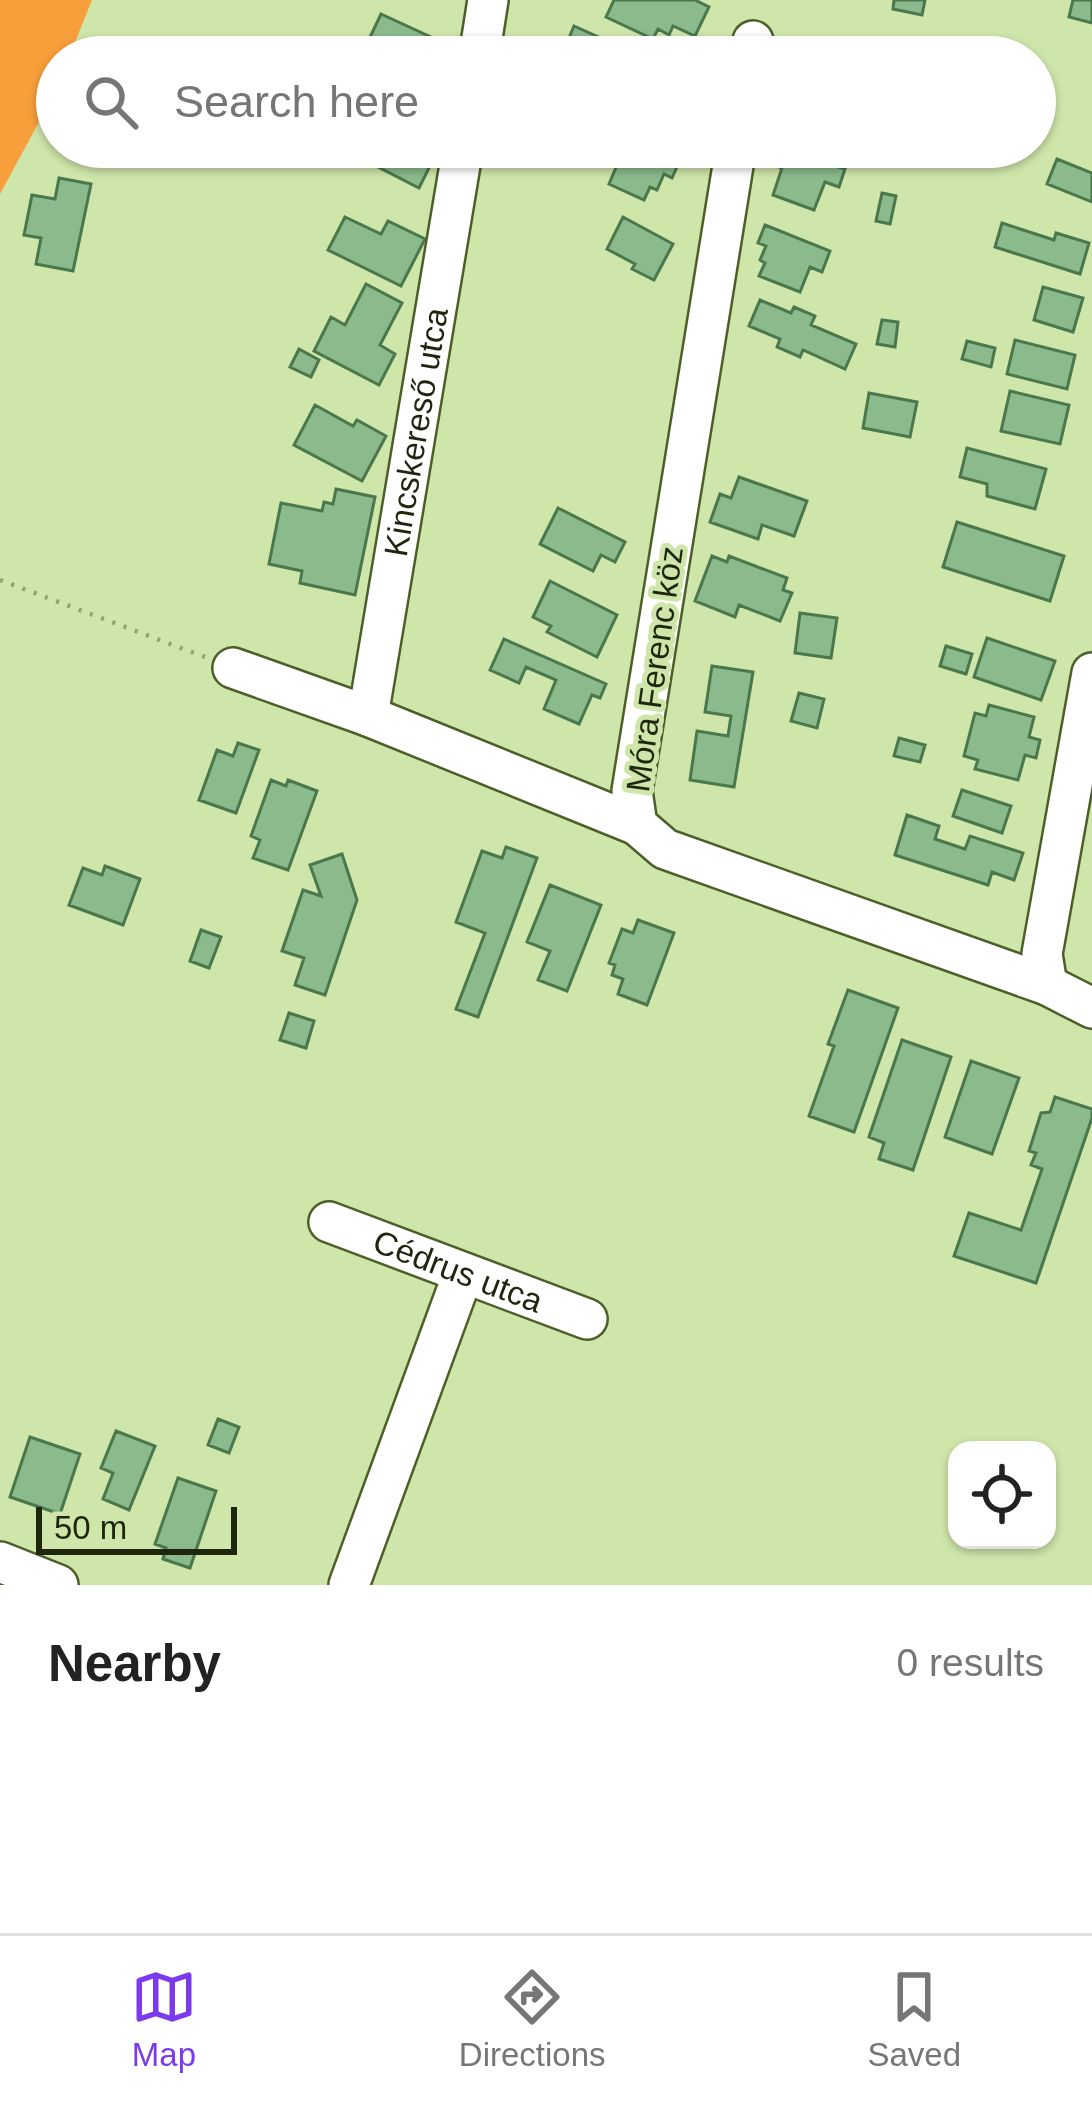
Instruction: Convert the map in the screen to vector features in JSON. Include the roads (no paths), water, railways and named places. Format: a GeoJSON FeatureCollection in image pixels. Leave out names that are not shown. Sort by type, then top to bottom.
{"type":"FeatureCollection","features":[{"type":"Feature","properties":{"kind":"street"},"geometry":{"type":"LineString","coordinates":[[482,36],[488,0]]}},
{"type":"Feature","properties":{"kind":"street","name":"Kincskereső utca"},"geometry":{"type":"LineString","coordinates":[[368,716],[460,168]]}},
{"type":"Feature","properties":{"kind":"street","name":"Móra Ferenc köz"},"geometry":{"type":"LineString","coordinates":[[733,168],[632,791],[637,825],[665,848],[1047,985],[1092,1008]]}},
{"type":"Feature","properties":{"kind":"street"},"geometry":{"type":"LineString","coordinates":[[233,668],[368,716],[637,825]]}},
{"type":"Feature","properties":{"kind":"street"},"geometry":{"type":"LineString","coordinates":[[1047,985],[1042,954],[1092,673]]}},
{"type":"Feature","properties":{"kind":"street","name":"Cédrus utca"},"geometry":{"type":"LineString","coordinates":[[328,1222],[587,1318]]}},
{"type":"Feature","properties":{"kind":"street"},"geometry":{"type":"LineString","coordinates":[[349,1585],[463,1274]]}},
{"type":"Feature","properties":{"kind":"street"},"geometry":{"type":"LineString","coordinates":[[0,1562],[58,1585]]}}]}
